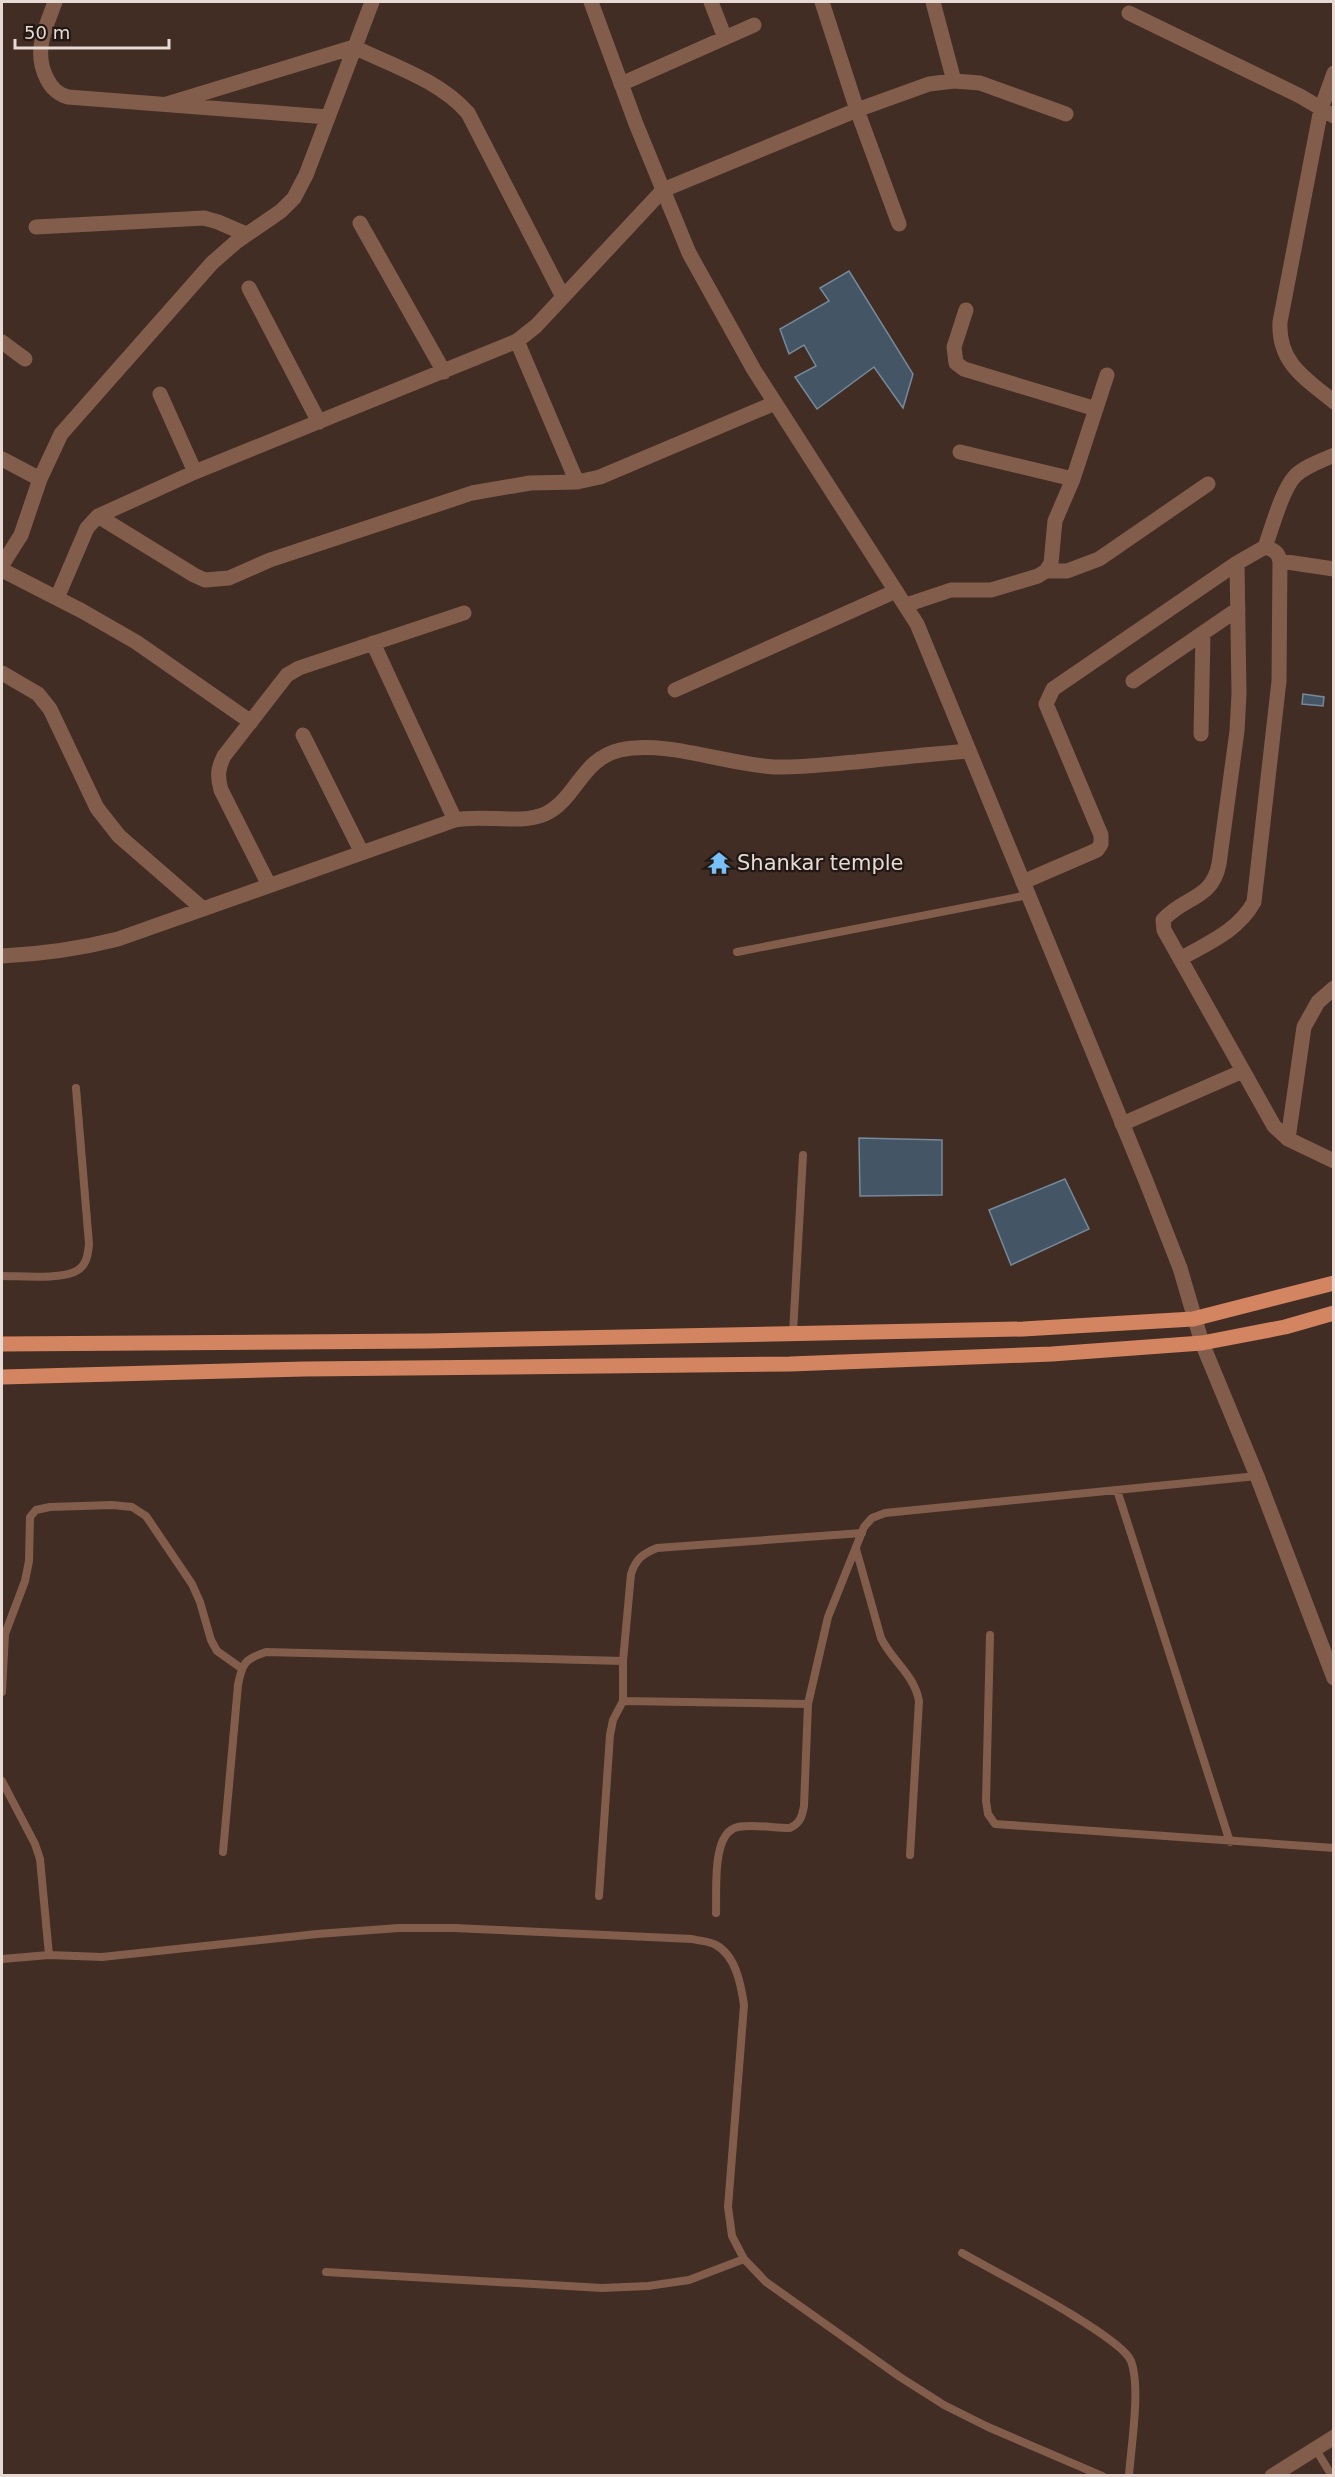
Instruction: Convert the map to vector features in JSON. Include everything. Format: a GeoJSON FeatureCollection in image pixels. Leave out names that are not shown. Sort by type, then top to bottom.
{"type":"FeatureCollection","features":[{"type":"Feature","properties":{"kind":"main road"},"geometry":{"type":"LineString","coordinates":[[2,1344],[427,1341],[1023,1329],[1193,1319],[1334,1283]]}},
{"type":"Feature","properties":{"kind":"main road"},"geometry":{"type":"LineString","coordinates":[[2,1377],[305,1369],[790,1364],[1052,1354],[1202,1343],[1285,1327],[1334,1313]]}},
{"type":"Feature","properties":{"kind":"street"},"geometry":{"type":"LineString","coordinates":[[54,2],[41,39],[40,60],[50,86],[59,94],[69,97],[328,117]]}},
{"type":"Feature","properties":{"kind":"street"},"geometry":{"type":"LineString","coordinates":[[251,722],[136,642],[2,567],[21,535],[40,478],[61,434],[212,262],[246,234],[281,211],[294,198],[306,175],[372,2]]}},
{"type":"Feature","properties":{"kind":"street"},"geometry":{"type":"LineString","coordinates":[[591,2],[621,84],[689,253],[754,370],[917,624],[1180,1268],[1193,1319],[1202,1343],[1257,1476],[1334,1678]]}},
{"type":"Feature","properties":{"kind":"street"},"geometry":{"type":"LineString","coordinates":[[711,2],[725,38]]}},
{"type":"Feature","properties":{"kind":"street"},"geometry":{"type":"LineString","coordinates":[[822,2],[857,110],[899,224]]}},
{"type":"Feature","properties":{"kind":"street"},"geometry":{"type":"LineString","coordinates":[[933,2],[954,81]]}},
{"type":"Feature","properties":{"kind":"street"},"geometry":{"type":"LineString","coordinates":[[1129,13],[1300,96],[1327,112]]}},
{"type":"Feature","properties":{"kind":"street"},"geometry":{"type":"LineString","coordinates":[[621,84],[754,25]]}},
{"type":"Feature","properties":{"kind":"street"},"geometry":{"type":"LineString","coordinates":[[167,104],[354,47],[435,85],[456,99],[468,113],[563,297]]}},
{"type":"Feature","properties":{"kind":"street"},"geometry":{"type":"LineString","coordinates":[[1334,73],[1280,322],[1279,337],[1293,367],[1334,402]]}},
{"type":"Feature","properties":{"kind":"street"},"geometry":{"type":"LineString","coordinates":[[57,598],[87,528],[98,516],[195,472],[517,341],[536,326],[663,190],[857,110],[929,84],[954,81],[980,83],[1066,114]]}},
{"type":"Feature","properties":{"kind":"street"},"geometry":{"type":"LineString","coordinates":[[36,227],[204,218],[246,234]]}},
{"type":"Feature","properties":{"kind":"street"},"geometry":{"type":"LineString","coordinates":[[360,223],[444,372]]}},
{"type":"Feature","properties":{"kind":"street"},"geometry":{"type":"LineString","coordinates":[[249,288],[319,422]]}},
{"type":"Feature","properties":{"kind":"street"},"geometry":{"type":"LineString","coordinates":[[966,310],[954,347],[956,363],[964,369],[1096,409]]}},
{"type":"Feature","properties":{"kind":"street"},"geometry":{"type":"LineString","coordinates":[[517,341],[577,482]]}},
{"type":"Feature","properties":{"kind":"street"},"geometry":{"type":"LineString","coordinates":[[2,342],[25,359]]}},
{"type":"Feature","properties":{"kind":"street"},"geometry":{"type":"LineString","coordinates":[[906,606],[951,590],[992,590],[1038,576],[1046,571],[1051,563],[1055,521],[1073,478],[1107,375]]}},
{"type":"Feature","properties":{"kind":"street"},"geometry":{"type":"LineString","coordinates":[[160,394],[195,472]]}},
{"type":"Feature","properties":{"kind":"street"},"geometry":{"type":"LineString","coordinates":[[98,516],[194,575],[205,580],[230,578],[270,560],[472,493],[530,483],[577,482],[600,477],[775,403]]}},
{"type":"Feature","properties":{"kind":"street"},"geometry":{"type":"LineString","coordinates":[[960,452],[1073,478]]}},
{"type":"Feature","properties":{"kind":"street"},"geometry":{"type":"LineString","coordinates":[[1026,888],[1097,850],[1101,844],[1101,835],[1046,704],[1048,696],[1053,689],[1237,563],[1265,547],[1288,488],[1295,477],[1306,468],[1334,455]]}},
{"type":"Feature","properties":{"kind":"street"},"geometry":{"type":"LineString","coordinates":[[2,459],[40,478]]}},
{"type":"Feature","properties":{"kind":"street"},"geometry":{"type":"LineString","coordinates":[[1046,571],[1067,571],[1099,559],[1208,484]]}},
{"type":"Feature","properties":{"kind":"street"},"geometry":{"type":"LineString","coordinates":[[1180,959],[1233,928],[1246,917],[1254,902],[1279,681],[1280,561],[1278,554],[1265,547]]}},
{"type":"Feature","properties":{"kind":"street"},"geometry":{"type":"LineString","coordinates":[[1280,561],[1334,569]]}},
{"type":"Feature","properties":{"kind":"street"},"geometry":{"type":"LineString","coordinates":[[1237,563],[1239,694],[1237,731],[1216,878],[1209,888],[1170,912],[1163,920],[1164,930],[1274,1126],[1288,1139],[1334,1161]]}},
{"type":"Feature","properties":{"kind":"street"},"geometry":{"type":"LineString","coordinates":[[675,690],[896,591]]}},
{"type":"Feature","properties":{"kind":"street"},"geometry":{"type":"LineString","coordinates":[[1133,681],[1238,609]]}},
{"type":"Feature","properties":{"kind":"street"},"geometry":{"type":"LineString","coordinates":[[269,885],[221,790],[217,777],[224,756],[287,675],[299,668],[464,613]]}},
{"type":"Feature","properties":{"kind":"street"},"geometry":{"type":"LineString","coordinates":[[1201,734],[1203,633]]}},
{"type":"Feature","properties":{"kind":"street"},"geometry":{"type":"LineString","coordinates":[[373,643],[455,820]]}},
{"type":"Feature","properties":{"kind":"street"},"geometry":{"type":"LineString","coordinates":[[2,676],[38,694],[50,709],[97,808],[118,836],[203,909]]}},
{"type":"Feature","properties":{"kind":"street"},"geometry":{"type":"LineString","coordinates":[[303,735],[362,853]]}},
{"type":"Feature","properties":{"kind":"street"},"geometry":{"type":"LineString","coordinates":[[2,956],[47,954],[81,949],[118,939],[455,820],[471,817],[524,818],[543,815],[557,807],[587,769],[603,756],[620,750],[649,748],[776,767],[804,767],[969,751]]}},
{"type":"Feature","properties":{"kind":"street"},"geometry":{"type":"LineString","coordinates":[[1288,1139],[1304,1027],[1318,1002],[1334,987]]}},
{"type":"Feature","properties":{"kind":"street"},"geometry":{"type":"LineString","coordinates":[[1122,1124],[1244,1071]]}},
{"type":"Feature","properties":{"kind":"street"},"geometry":{"type":"LineString","coordinates":[[1272,2475],[1334,2437]]}},
{"type":"Feature","properties":{"kind":"lane"},"geometry":{"type":"LineString","coordinates":[[737,951],[1026,888]]}},
{"type":"Feature","properties":{"kind":"lane"},"geometry":{"type":"LineString","coordinates":[[2,1276],[63,1275],[78,1270],[86,1261],[89,1245],[76,1088]]}},
{"type":"Feature","properties":{"kind":"lane"},"geometry":{"type":"LineString","coordinates":[[793,1334],[803,1155]]}},
{"type":"Feature","properties":{"kind":"lane"},"geometry":{"type":"LineString","coordinates":[[716,1913],[719,1852],[721,1840],[726,1833],[737,1827],[790,1828],[802,1818],[808,1704],[828,1617],[862,1533],[872,1518],[885,1513],[1257,1476]]}},
{"type":"Feature","properties":{"kind":"lane"},"geometry":{"type":"LineString","coordinates":[[1117,1490],[1230,1842]]}},
{"type":"Feature","properties":{"kind":"lane"},"geometry":{"type":"LineString","coordinates":[[2,1692],[5,1634],[25,1581],[29,1561],[30,1517],[36,1510],[50,1507],[112,1505],[132,1507],[147,1516],[192,1584],[217,1651],[241,1668]]}},
{"type":"Feature","properties":{"kind":"lane"},"geometry":{"type":"LineString","coordinates":[[599,1896],[610,1735],[613,1720],[623,1701],[622,1661],[631,1574],[635,1561],[644,1553],[657,1548],[862,1533]]}},
{"type":"Feature","properties":{"kind":"lane"},"geometry":{"type":"LineString","coordinates":[[856,1548],[880,1638],[887,1650],[910,1676],[919,1701],[910,1855]]}},
{"type":"Feature","properties":{"kind":"lane"},"geometry":{"type":"LineString","coordinates":[[990,1635],[986,1801],[988,1814],[996,1824],[1334,1848]]}},
{"type":"Feature","properties":{"kind":"lane"},"geometry":{"type":"LineString","coordinates":[[223,1852],[241,1668],[249,1658],[266,1652],[622,1661]]}},
{"type":"Feature","properties":{"kind":"lane"},"geometry":{"type":"LineString","coordinates":[[623,1701],[808,1704]]}},
{"type":"Feature","properties":{"kind":"lane"},"geometry":{"type":"LineString","coordinates":[[2,1781],[35,1844],[40,1859],[49,1955]]}},
{"type":"Feature","properties":{"kind":"lane"},"geometry":{"type":"LineString","coordinates":[[2,1959],[49,1955],[102,1957],[317,1934],[399,1928],[454,1928],[692,1939],[716,1945],[729,1957],[739,1979],[744,2005],[728,2207],[732,2236],[744,2259],[765,2282],[900,2377],[944,2405],[988,2427],[1102,2475]]}},
{"type":"Feature","properties":{"kind":"lane"},"geometry":{"type":"LineString","coordinates":[[962,2253],[1101,2333],[1130,2359],[1135,2379],[1130,2475]]}},
{"type":"Feature","properties":{"kind":"lane"},"geometry":{"type":"LineString","coordinates":[[326,2272],[602,2288],[648,2286],[689,2280],[744,2259]]}},
{"type":"Feature","properties":{"kind":"lane"},"geometry":{"type":"LineString","coordinates":[[1315,2448],[1332,2475]]}},
{"type":"Feature","properties":{"kind":"building"},"geometry":{"type":"Polygon","coordinates":[[[849,271],[913,374],[903,408],[874,367],[817,409],[795,377],[816,366],[804,345],[789,354],[780,329],[829,301],[820,288],[849,271]]]}},
{"type":"Feature","properties":{"kind":"building"},"geometry":{"type":"Polygon","coordinates":[[[1303,694],[1324,697],[1323,706],[1302,704],[1303,694]]]}},
{"type":"Feature","properties":{"kind":"building"},"geometry":{"type":"Polygon","coordinates":[[[859,1138],[942,1140],[942,1195],[860,1196],[859,1138]]]}},
{"type":"Feature","properties":{"kind":"building"},"geometry":{"type":"Polygon","coordinates":[[[1065,1179],[1089,1229],[1011,1265],[989,1210],[1065,1179]]]}},
{"type":"Feature","properties":{"kind":"place","name":"Shankar temple"},"geometry":{"type":"Point","coordinates":[719,863]}}]}
